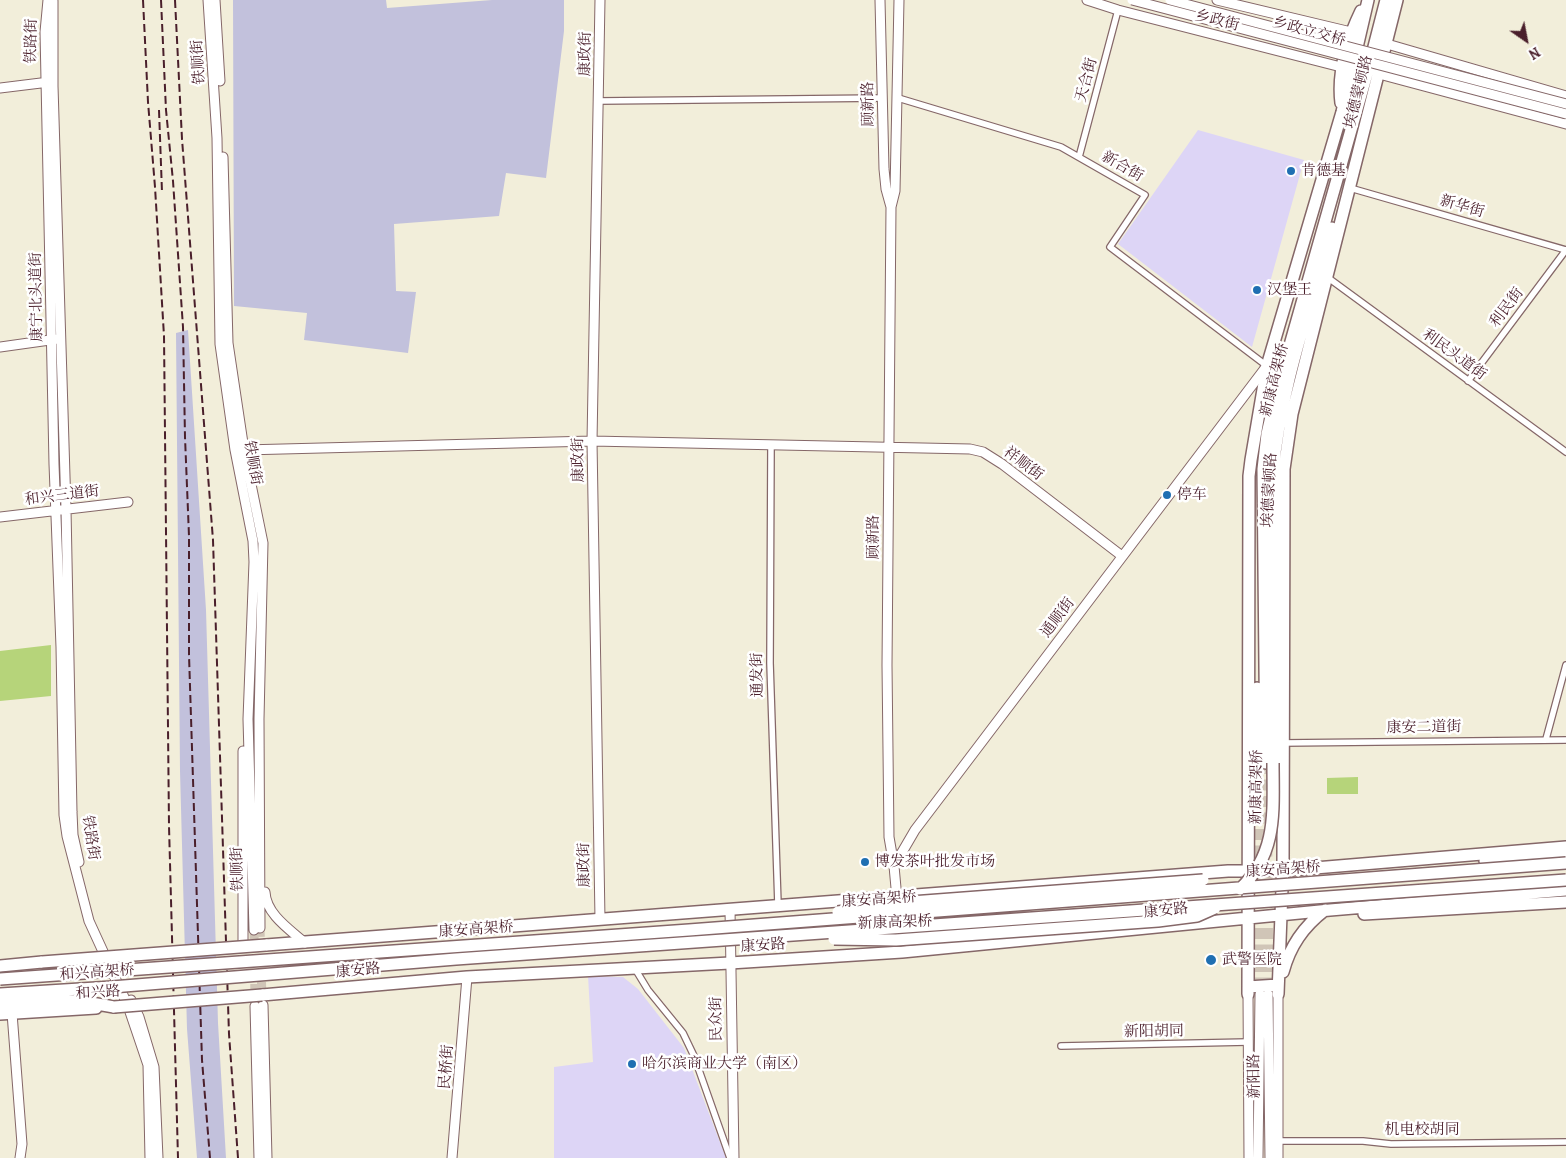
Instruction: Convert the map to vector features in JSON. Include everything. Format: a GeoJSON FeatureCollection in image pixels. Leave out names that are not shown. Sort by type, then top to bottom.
{"type":"FeatureCollection","features":[{"type":"Feature","properties":{"kind":"highway"},"geometry":{"type":"LineString","coordinates":[[1342,112],[1339,87],[1342,67],[1350,32],[1367,0]]}},
{"type":"Feature","properties":{"kind":"highway","name":"埃德蒙顿路"},"geometry":{"type":"LineString","coordinates":[[1265,991],[1248,918],[1249,476],[1267,366],[1342,112],[1367,0]]}},
{"type":"Feature","properties":{"kind":"highway","name":"埃德蒙顿路"},"geometry":{"type":"LineString","coordinates":[[1255,441],[1261,763],[1263,469],[1267,434],[1386,0]]}},
{"type":"Feature","properties":{"kind":"highway","name":"埃德蒙顿路"},"geometry":{"type":"LineString","coordinates":[[1265,991],[1282,915],[1284,469],[1292,414],[1327,277],[1347,186],[1379,74],[1397,0]]}},
{"type":"Feature","properties":{"kind":"highway"},"geometry":{"type":"LineString","coordinates":[[1347,186],[1368,70]]}},
{"type":"Feature","properties":{"kind":"highway","name":"新康高架桥"},"geometry":{"type":"LineString","coordinates":[[690,942],[757,943],[827,939],[896,940],[1184,919],[1211,910],[1245,885],[1264,857],[1273,820],[1273,472],[1276,440],[1291,375],[1347,186]]}},
{"type":"Feature","properties":{"kind":"highway"},"geometry":{"type":"LineString","coordinates":[[0,966],[897,896],[1246,871],[1291,870],[1566,847]]}},
{"type":"Feature","properties":{"kind":"highway"},"geometry":{"type":"LineString","coordinates":[[1291,870],[1324,874],[1566,855]]}},
{"type":"Feature","properties":{"kind":"highway","name":"康安高架桥"},"geometry":{"type":"LineString","coordinates":[[195,966],[1566,863]]}},
{"type":"Feature","properties":{"kind":"highway"},"geometry":{"type":"LineString","coordinates":[[689,930],[752,919],[826,913],[898,903],[1203,880],[1234,876],[1246,871]]}},
{"type":"Feature","properties":{"kind":"highway","name":"康安高架桥"},"geometry":{"type":"LineString","coordinates":[[196,981],[456,959],[1566,880]]}},
{"type":"Feature","properties":{"kind":"highway","name":"康安路"},"geometry":{"type":"LineString","coordinates":[[197,1000],[260,1002],[467,977],[902,952],[1327,910],[1566,890]]}},
{"type":"Feature","properties":{"kind":"highway","name":"康安路"},"geometry":{"type":"LineString","coordinates":[[1327,910],[1360,914],[1566,902]]}},
{"type":"Feature","properties":{"kind":"highway"},"geometry":{"type":"LineString","coordinates":[[1265,991],[1286,961],[1295,942],[1309,924],[1327,910]]}},
{"type":"Feature","properties":{"kind":"highway"},"geometry":{"type":"LineString","coordinates":[[42,962],[88,962],[160,968]]}},
{"type":"Feature","properties":{"kind":"highway","name":"和兴高架桥"},"geometry":{"type":"LineString","coordinates":[[0,979],[195,966]]}},
{"type":"Feature","properties":{"kind":"highway","name":"和兴高架桥"},"geometry":{"type":"LineString","coordinates":[[0,994],[196,981]]}},
{"type":"Feature","properties":{"kind":"highway"},"geometry":{"type":"LineString","coordinates":[[0,1005],[55,1000],[80,1001],[114,1008]]}},
{"type":"Feature","properties":{"kind":"highway","name":"和兴路"},"geometry":{"type":"LineString","coordinates":[[6,1013],[114,1008],[197,1000]]}},
{"type":"Feature","properties":{"kind":"main road","name":"铁路街"},"geometry":{"type":"LineString","coordinates":[[48,0],[45,32],[49,82]]}},
{"type":"Feature","properties":{"kind":"main road","name":"铁路街"},"geometry":{"type":"LineString","coordinates":[[49,82],[53,0]]}},
{"type":"Feature","properties":{"kind":"main road","name":"铁顺街"},"geometry":{"type":"LineString","coordinates":[[208,0],[217,138],[220,344],[235,450],[253,541],[254,562],[248,719],[257,929],[263,544],[244,450],[228,343],[223,136],[215,0]]}},
{"type":"Feature","properties":{"kind":"main road","name":"康政街"},"geometry":{"type":"LineString","coordinates":[[600,0],[592,441],[600,919]]}},
{"type":"Feature","properties":{"kind":"main road","name":"顾新路"},"geometry":{"type":"LineString","coordinates":[[880,0],[884,169],[886,189],[891,207]]}},
{"type":"Feature","properties":{"kind":"main road","name":"顾新路"},"geometry":{"type":"LineString","coordinates":[[894,866],[888,837],[888,448],[891,207],[895,191],[900,0]]}},
{"type":"Feature","properties":{"kind":"main road","name":"乡政街"},"geometry":{"type":"LineString","coordinates":[[1087,0],[1118,10],[1342,67]]}},
{"type":"Feature","properties":{"kind":"main road","name":"乡政立交桥"},"geometry":{"type":"LineString","coordinates":[[1132,0],[1566,114]]}},
{"type":"Feature","properties":{"kind":"main road","name":"乡政立交桥"},"geometry":{"type":"LineString","coordinates":[[1170,0],[1566,104]]}},
{"type":"Feature","properties":{"kind":"main road","name":"乡政街"},"geometry":{"type":"LineString","coordinates":[[1217,0],[1350,32]]}},
{"type":"Feature","properties":{"kind":"main road"},"geometry":{"type":"LineString","coordinates":[[1387,44],[1566,96]]}},
{"type":"Feature","properties":{"kind":"main road"},"geometry":{"type":"LineString","coordinates":[[1379,74],[1566,124]]}},
{"type":"Feature","properties":{"kind":"main road"},"geometry":{"type":"LineString","coordinates":[[0,88],[49,82]]}},
{"type":"Feature","properties":{"kind":"main road","name":"康宁北头道街"},"geometry":{"type":"LineString","coordinates":[[49,82],[61,510]]}},
{"type":"Feature","properties":{"kind":"main road"},"geometry":{"type":"LineString","coordinates":[[0,346],[56,339]]}},
{"type":"Feature","properties":{"kind":"main road","name":"通顺街"},"geometry":{"type":"LineString","coordinates":[[894,866],[915,830],[1267,366]]}},
{"type":"Feature","properties":{"kind":"main road","name":"祥顺街"},"geometry":{"type":"LineString","coordinates":[[244,450],[592,441],[970,449],[983,452],[1002,464],[1122,556]]}},
{"type":"Feature","properties":{"kind":"main road","name":"和兴三道街"},"geometry":{"type":"LineString","coordinates":[[0,517],[128,502]]}},
{"type":"Feature","properties":{"kind":"main road","name":"铁路街"},"geometry":{"type":"LineString","coordinates":[[61,510],[61,647],[66,836],[89,921],[128,1006],[148,1065],[150,1158]]}},
{"type":"Feature","properties":{"kind":"main road","name":"铁路街"},"geometry":{"type":"LineString","coordinates":[[61,510],[73,835],[97,926],[139,1017],[148,1043],[154,1067],[158,1158]]}},
{"type":"Feature","properties":{"kind":"main road"},"geometry":{"type":"LineString","coordinates":[[243,947],[243,738],[248,719]]}},
{"type":"Feature","properties":{"kind":"main road"},"geometry":{"type":"LineString","coordinates":[[259,719],[263,736],[266,899],[271,912],[305,943]]}},
{"type":"Feature","properties":{"kind":"main road"},"geometry":{"type":"LineString","coordinates":[[894,866],[902,952]]}},
{"type":"Feature","properties":{"kind":"main road","name":"民众街"},"geometry":{"type":"LineString","coordinates":[[730,909],[732,1158]]}},
{"type":"Feature","properties":{"kind":"main road","name":"民桥街"},"geometry":{"type":"LineString","coordinates":[[452,1158],[467,977]]}},
{"type":"Feature","properties":{"kind":"main road"},"geometry":{"type":"LineString","coordinates":[[1249,1158],[1248,1042],[1265,991]]}},
{"type":"Feature","properties":{"kind":"main road"},"geometry":{"type":"LineString","coordinates":[[1265,991],[1278,1158]]}},
{"type":"Feature","properties":{"kind":"main road","name":"新阳路"},"geometry":{"type":"LineString","coordinates":[[1258,1158],[1265,991]]}},
{"type":"Feature","properties":{"kind":"main road","name":"新阳路"},"geometry":{"type":"LineString","coordinates":[[1265,991],[1270,1158]]}},
{"type":"Feature","properties":{"kind":"main road"},"geometry":{"type":"LineString","coordinates":[[259,1158],[260,1002]]}},
{"type":"Feature","properties":{"kind":"main road"},"geometry":{"type":"LineString","coordinates":[[260,1002],[266,1158]]}},
{"type":"Feature","properties":{"kind":"main road"},"geometry":{"type":"LineString","coordinates":[[6,1013],[22,1144],[20,1158]]}},
{"type":"Feature","properties":{"kind":"street","name":"天合街"},"geometry":{"type":"LineString","coordinates":[[1079,157],[1118,10]]}},
{"type":"Feature","properties":{"kind":"street"},"geometry":{"type":"LineString","coordinates":[[599,101],[883,98]]}},
{"type":"Feature","properties":{"kind":"street","name":"新合街"},"geometry":{"type":"LineString","coordinates":[[898,98],[1062,147],[1145,195],[1110,247],[1267,366]]}},
{"type":"Feature","properties":{"kind":"street","name":"新华街"},"geometry":{"type":"LineString","coordinates":[[1347,186],[1566,250]]}},
{"type":"Feature","properties":{"kind":"street","name":"利民街"},"geometry":{"type":"LineString","coordinates":[[1468,381],[1566,250]]}},
{"type":"Feature","properties":{"kind":"street","name":"利民头道街"},"geometry":{"type":"LineString","coordinates":[[1327,277],[1566,452]]}},
{"type":"Feature","properties":{"kind":"street","name":"通发街"},"geometry":{"type":"LineString","coordinates":[[771,444],[770,663],[778,906]]}},
{"type":"Feature","properties":{"kind":"street"},"geometry":{"type":"LineString","coordinates":[[1546,739],[1566,665]]}},
{"type":"Feature","properties":{"kind":"street","name":"康安二道街"},"geometry":{"type":"LineString","coordinates":[[1282,743],[1566,740]]}},
{"type":"Feature","properties":{"kind":"street"},"geometry":{"type":"LineString","coordinates":[[634,967],[648,990],[683,1033],[694,1056],[732,1158]]}},
{"type":"Feature","properties":{"kind":"street","name":"新阳胡同"},"geometry":{"type":"LineString","coordinates":[[1060,1046],[1248,1042]]}},
{"type":"Feature","properties":{"kind":"street","name":"机电校胡同"},"geometry":{"type":"LineString","coordinates":[[1278,1141],[1363,1141],[1391,1144],[1566,1142]]}},
{"type":"Feature","properties":{"kind":"shaded area"},"geometry":{"type":"Polygon","coordinates":[[[233,0],[386,0],[387,8],[492,0],[564,0],[564,31],[546,178],[506,173],[499,216],[394,224],[396,291],[416,292],[408,353],[304,340],[307,313],[234,306],[233,0]]]}},
{"type":"Feature","properties":{"kind":"shaded area"},"geometry":{"type":"Polygon","coordinates":[[[1198,130],[1304,160],[1252,347],[1118,244],[1198,130]]]}},
{"type":"Feature","properties":{"kind":"shaded area"},"geometry":{"type":"Polygon","coordinates":[[[188,330],[206,610],[218,1023],[226,1158],[197,1158],[187,1029],[180,771],[176,333],[188,330]]]}},
{"type":"Feature","properties":{"kind":"shaded area","name":"哈尔滨商业大学（南区）"},"geometry":{"type":"Polygon","coordinates":[[[588,976],[623,977],[638,989],[684,1048],[726,1158],[554,1158],[554,1067],[593,1062],[588,976]]]}},
{"type":"Feature","properties":{"kind":"green space"},"geometry":{"type":"Polygon","coordinates":[[[51,645],[51,696],[0,701],[0,651],[51,645]]]}},
{"type":"Feature","properties":{"kind":"green space"},"geometry":{"type":"Polygon","coordinates":[[[1358,777],[1358,794],[1327,794],[1327,778],[1358,777]]]}},
{"type":"Feature","properties":{"kind":"tunnel"},"geometry":{"type":"LineString","coordinates":[[1257,763],[1260,994]]}},
{"type":"Feature","properties":{"kind":"tunnel"},"geometry":{"type":"LineString","coordinates":[[1266,763],[1268,994]]}},
{"type":"Feature","properties":{"kind":"tunnel"},"geometry":{"type":"LineString","coordinates":[[260,928],[262,1000]]}},
{"type":"Feature","properties":{"kind":"tunnel"},"geometry":{"type":"LineString","coordinates":[[254,930],[255,1000]]}},
{"type":"Feature","properties":{"kind":"railway"},"geometry":{"type":"LineString","coordinates":[[143,0],[164,336],[169,826],[178,1158]]}},
{"type":"Feature","properties":{"kind":"railway"},"geometry":{"type":"LineString","coordinates":[[161,0],[166,110],[183,327],[189,536],[189,655],[202,1060],[210,1158]]}},
{"type":"Feature","properties":{"kind":"railway"},"geometry":{"type":"LineString","coordinates":[[175,0],[182,139],[213,540],[229,1034],[238,1158]]}},
{"type":"Feature","properties":{"kind":"railway"},"geometry":{"type":"LineString","coordinates":[[159,110],[162,192]]}},
{"type":"Feature","properties":{"kind":"place","name":"肯德基"},"geometry":{"type":"Point","coordinates":[1291,171]}},
{"type":"Feature","properties":{"kind":"place","name":"汉堡王"},"geometry":{"type":"Point","coordinates":[1257,290]}},
{"type":"Feature","properties":{"kind":"place","name":"停车"},"geometry":{"type":"Point","coordinates":[1167,495]}},
{"type":"Feature","properties":{"kind":"place","name":"博发茶叶批发市场"},"geometry":{"type":"Point","coordinates":[865,862]}},
{"type":"Feature","properties":{"kind":"place","name":"武警医院"},"geometry":{"type":"Point","coordinates":[1211,960]}},
{"type":"Feature","properties":{"kind":"place","name":"哈尔滨商业大学（南区）"},"geometry":{"type":"Point","coordinates":[632,1064]}}]}
